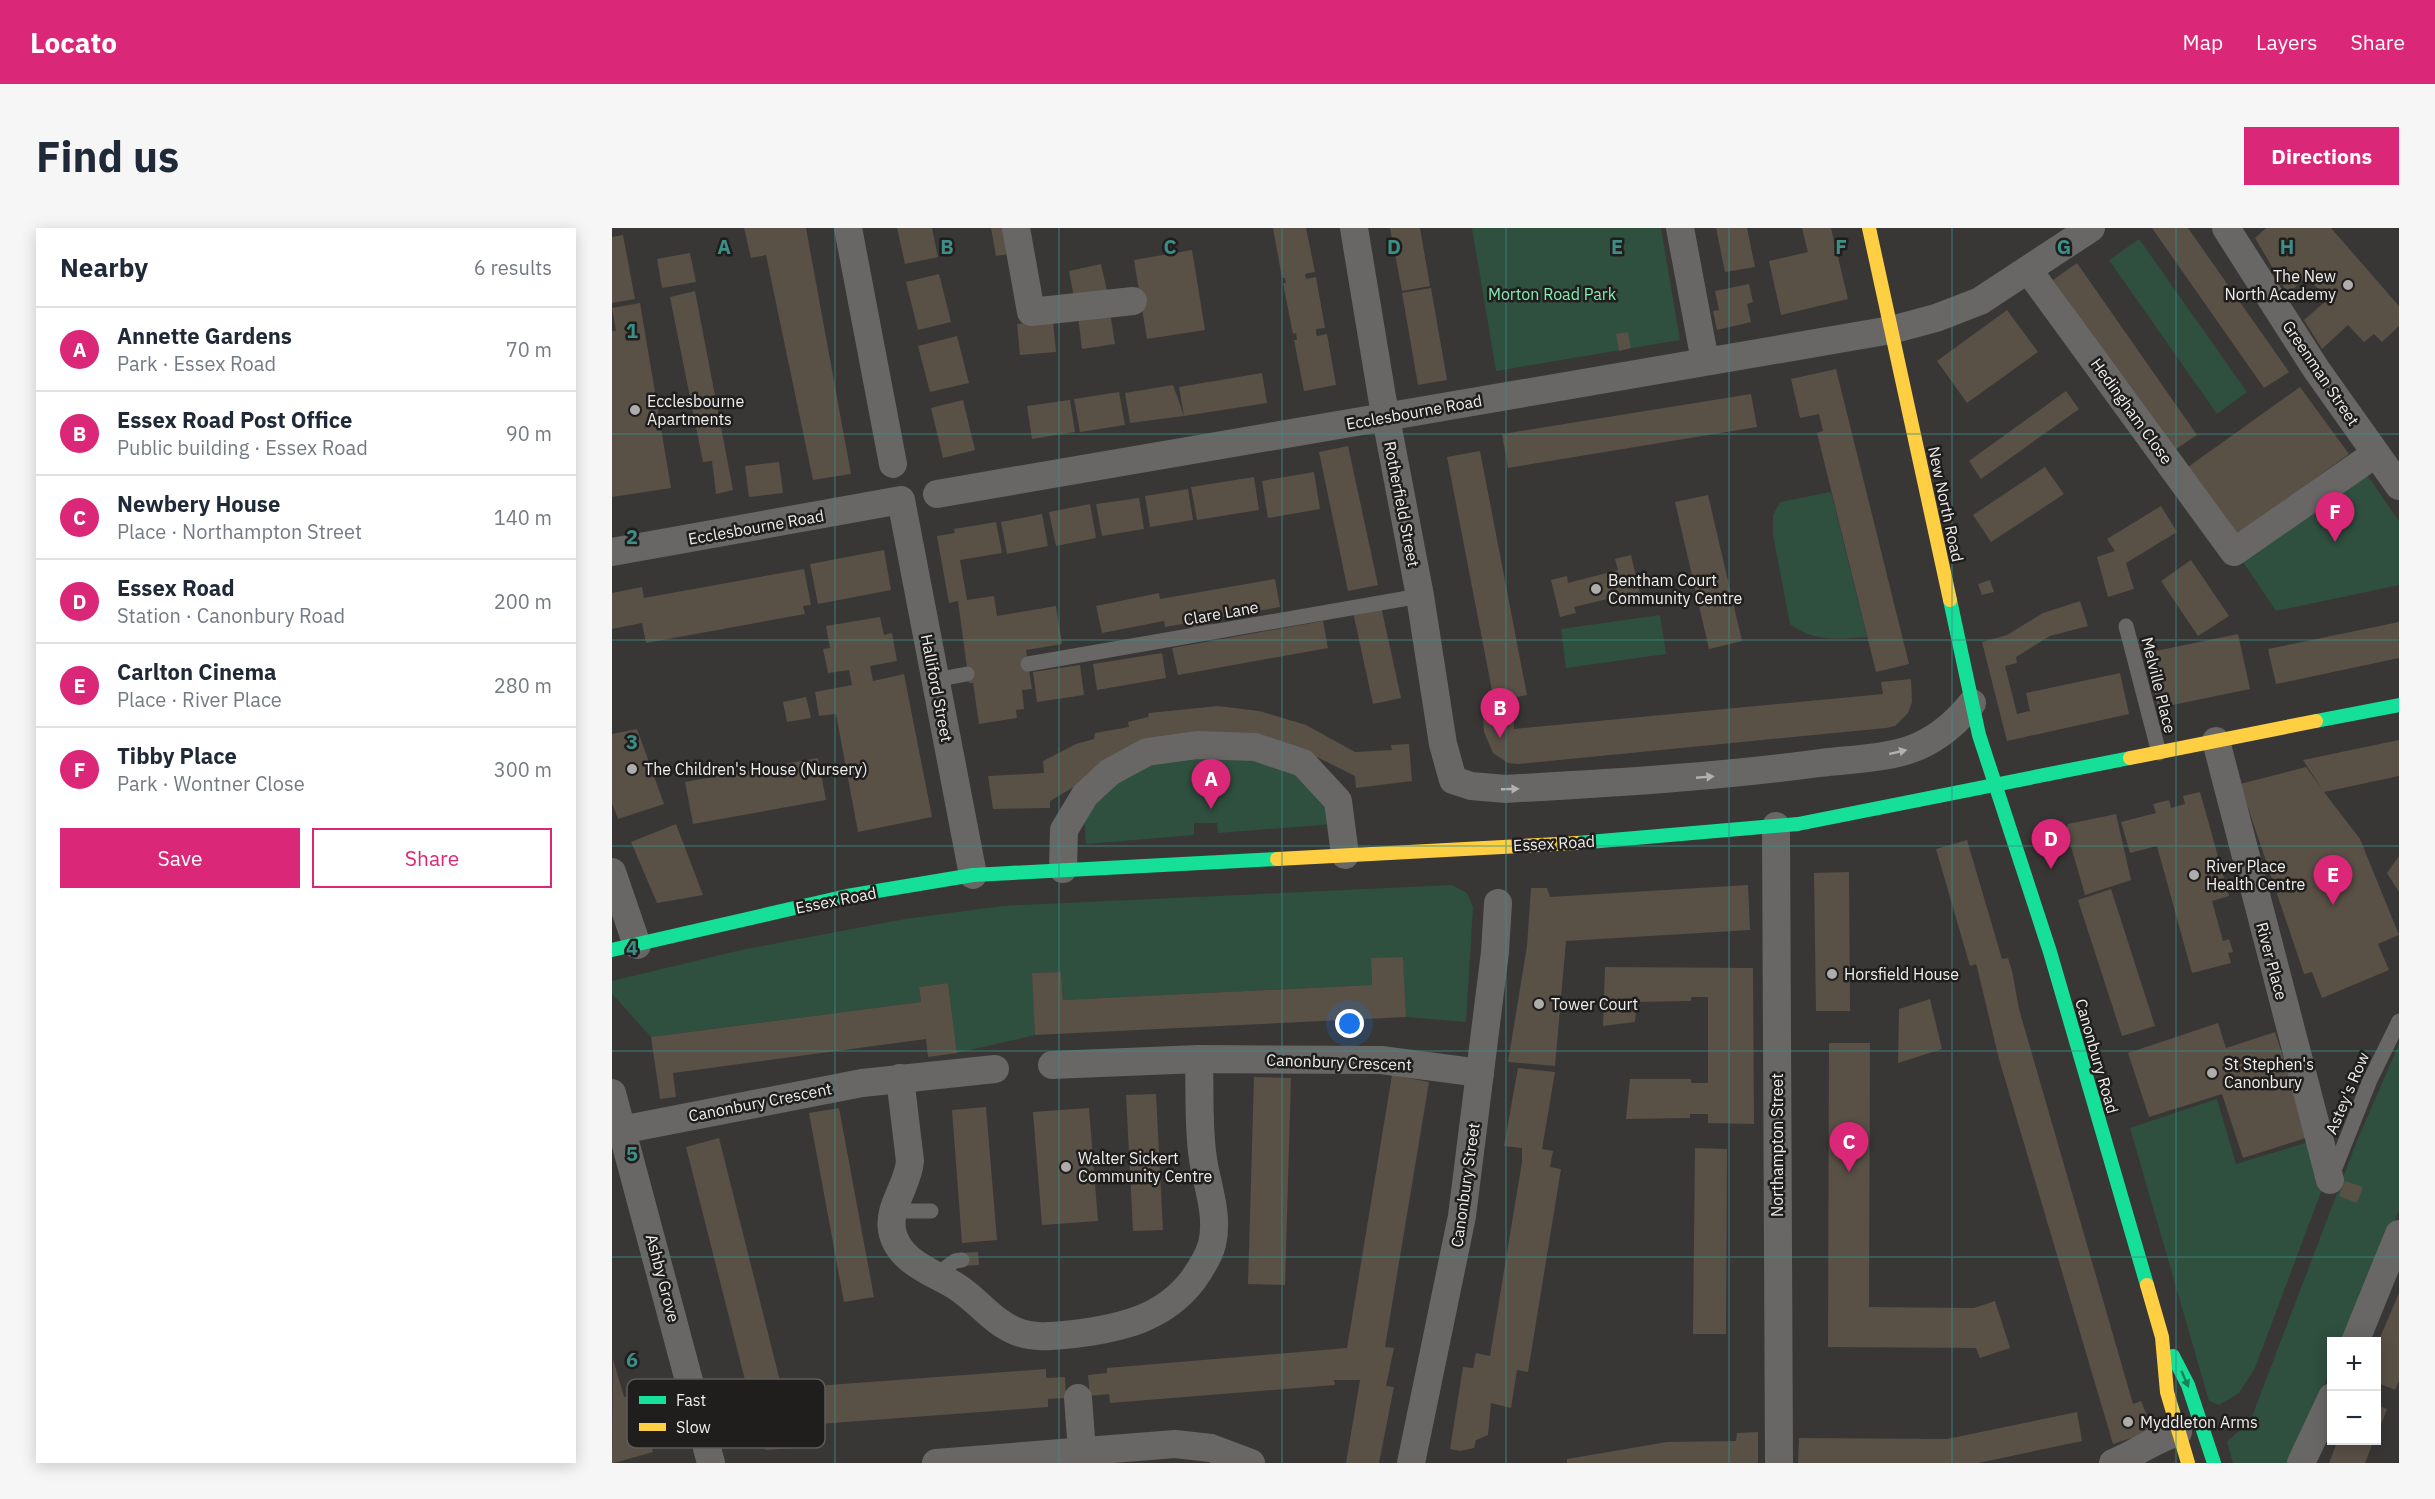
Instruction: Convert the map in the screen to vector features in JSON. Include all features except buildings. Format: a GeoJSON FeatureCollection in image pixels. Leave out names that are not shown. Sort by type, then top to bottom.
{"type":"FeatureCollection","features":[{"type":"Feature","properties":{"kind":"main road","name":"New North Road"},"geometry":{"type":"LineString","coordinates":[[1869,228],[1972,703],[1995,785]]}},
{"type":"Feature","properties":{"kind":"main road","name":"Essex Road"},"geometry":{"type":"LineString","coordinates":[[625,947],[847,896],[974,875],[1598,842],[1776,826],[2399,705]]}},
{"type":"Feature","properties":{"kind":"main road","name":"Canonbury Road"},"geometry":{"type":"LineString","coordinates":[[1995,785],[2050,952],[2162,1337],[2167,1392],[2188,1463]]}},
{"type":"Feature","properties":{"kind":"main road","name":"Canonbury Road"},"geometry":{"type":"LineString","coordinates":[[2162,1337],[2188,1385],[2214,1463]]}},
{"type":"Feature","properties":{"kind":"street"},"geometry":{"type":"LineString","coordinates":[[848,228],[893,464]]}},
{"type":"Feature","properties":{"kind":"street"},"geometry":{"type":"LineString","coordinates":[[1016,228],[1031,312],[1133,301]]}},
{"type":"Feature","properties":{"kind":"street","name":"Rotherfield Street"},"geometry":{"type":"LineString","coordinates":[[1353,228],[1420,596],[1443,744],[1453,780],[1471,786],[1506,789],[1745,774],[1891,754],[1917,747],[1936,738],[1958,721],[1972,703]]}},
{"type":"Feature","properties":{"kind":"street"},"geometry":{"type":"LineString","coordinates":[[1680,228],[1705,361]]}},
{"type":"Feature","properties":{"kind":"street","name":"Greenman Street"},"geometry":{"type":"LineString","coordinates":[[2226,228],[2316,369],[2399,486]]}},
{"type":"Feature","properties":{"kind":"street","name":"Ecclesbourne Road"},"geometry":{"type":"LineString","coordinates":[[938,494],[1891,330],[1961,310],[1980,302],[2029,271],[2078,231]]}},
{"type":"Feature","properties":{"kind":"street","name":"Hedingham Close"},"geometry":{"type":"LineString","coordinates":[[2029,271],[2234,552],[2375,454]]}},
{"type":"Feature","properties":{"kind":"street","name":"Ecclesbourne Road"},"geometry":{"type":"LineString","coordinates":[[612,552],[901,500]]}},
{"type":"Feature","properties":{"kind":"street","name":"Halliford Street"},"geometry":{"type":"LineString","coordinates":[[901,500],[974,875]]}},
{"type":"Feature","properties":{"kind":"street","name":"River Place"},"geometry":{"type":"LineString","coordinates":[[2216,741],[2330,1180]]}},
{"type":"Feature","properties":{"kind":"street"},"geometry":{"type":"LineString","coordinates":[[1063,869],[1064,830],[1085,795],[1110,772],[1147,752],[1197,745],[1255,747],[1304,763],[1338,801],[1345,855]]}},
{"type":"Feature","properties":{"kind":"street","name":"Northampton Street"},"geometry":{"type":"LineString","coordinates":[[1776,826],[1779,1463]]}},
{"type":"Feature","properties":{"kind":"street"},"geometry":{"type":"LineString","coordinates":[[612,872],[625,947]]}},
{"type":"Feature","properties":{"kind":"street","name":"Canonbury Street"},"geometry":{"type":"LineString","coordinates":[[1411,1463],[1462,1216],[1495,952],[1498,903]]}},
{"type":"Feature","properties":{"kind":"street"},"geometry":{"type":"LineString","coordinates":[[900,1078],[910,1161],[909,1175],[893,1211],[892,1232],[899,1248],[924,1270],[959,1288],[993,1318],[1016,1332],[1041,1337],[1130,1325],[1152,1316],[1180,1297],[1199,1271],[1212,1244],[1213,1206],[1203,1159],[1199,1059]]}},
{"type":"Feature","properties":{"kind":"street","name":"Canonbury Crescent"},"geometry":{"type":"LineString","coordinates":[[1052,1065],[1199,1059],[1381,1060],[1480,1073]]}},
{"type":"Feature","properties":{"kind":"street","name":"Canonbury Crescent"},"geometry":{"type":"LineString","coordinates":[[616,1116],[774,1099],[900,1078],[995,1069]]}},
{"type":"Feature","properties":{"kind":"street","name":"Ashby Grove"},"geometry":{"type":"LineString","coordinates":[[616,1116],[688,1379]]}},
{"type":"Feature","properties":{"kind":"street"},"geometry":{"type":"LineString","coordinates":[[2357,1337],[2399,1234]]}},
{"type":"Feature","properties":{"kind":"street"},"geometry":{"type":"LineString","coordinates":[[1078,1398],[1082,1457]]}},
{"type":"Feature","properties":{"kind":"street"},"geometry":{"type":"LineString","coordinates":[[2301,1463],[2327,1406]]}},
{"type":"Feature","properties":{"kind":"street"},"geometry":{"type":"LineString","coordinates":[[2113,1463],[2139,1453],[2147,1443],[2178,1432]]}},
{"type":"Feature","properties":{"kind":"street"},"geometry":{"type":"LineString","coordinates":[[936,1463],[1082,1457],[1175,1444],[1210,1448],[1251,1463]]}},
{"type":"Feature","properties":{"kind":"street","name":"Ashby Grove"},"geometry":{"type":"LineString","coordinates":[[707,1448],[711,1463]]}},
{"type":"Feature","properties":{"kind":"lane","name":"Clare Lane"},"geometry":{"type":"LineString","coordinates":[[1028,664],[1420,596]]}},
{"type":"Feature","properties":{"kind":"lane","name":"Melville Place"},"geometry":{"type":"LineString","coordinates":[[2126,626],[2159,753]]}},
{"type":"Feature","properties":{"kind":"lane"},"geometry":{"type":"LineString","coordinates":[[935,680],[967,674]]}},
{"type":"Feature","properties":{"kind":"lane","name":"Astey's Row"},"geometry":{"type":"LineString","coordinates":[[2330,1180],[2370,1080],[2399,1021]]}},
{"type":"Feature","properties":{"kind":"lane"},"geometry":{"type":"LineString","coordinates":[[893,1211],[931,1211]]}},
{"type":"Feature","properties":{"kind":"lane"},"geometry":{"type":"LineString","coordinates":[[936,1275],[955,1261],[962,1260]]}},
{"type":"Feature","properties":{"kind":"green space","name":"Morton Road Park"},"geometry":{"type":"Polygon","coordinates":[[[1472,228],[1661,228],[1680,340],[1496,371],[1472,228]]]}},
{"type":"Feature","properties":{"kind":"green space"},"geometry":{"type":"Polygon","coordinates":[[[2139,239],[2247,392],[2217,414],[2109,260],[2139,239]]]}},
{"type":"Feature","properties":{"kind":"green space"},"geometry":{"type":"Polygon","coordinates":[[[2367,475],[2399,521],[2399,585],[2276,611],[2243,562],[2367,475]]]}},
{"type":"Feature","properties":{"kind":"green space"},"geometry":{"type":"Polygon","coordinates":[[[1831,492],[1867,637],[1836,639],[1817,637],[1790,624],[1773,535],[1773,515],[1780,502],[1831,492]]]}},
{"type":"Feature","properties":{"kind":"green space"},"geometry":{"type":"Polygon","coordinates":[[[1660,615],[1666,654],[1566,668],[1561,629],[1660,615]]]}},
{"type":"Feature","properties":{"kind":"green space"},"geometry":{"type":"Polygon","coordinates":[[[1149,759],[1251,759],[1296,773],[1330,800],[1334,824],[1218,833],[1217,823],[1194,823],[1194,835],[1086,844],[1084,818],[1110,785],[1149,759]]]}},
{"type":"Feature","properties":{"kind":"green space"},"geometry":{"type":"Polygon","coordinates":[[[1452,885],[1467,893],[1473,907],[1466,1022],[1406,1017],[1402,957],[1371,959],[1372,985],[1063,1000],[1061,972],[1033,973],[1035,1035],[957,1053],[948,983],[919,987],[921,1002],[651,1037],[612,994],[612,981],[741,950],[905,919],[1002,906],[1452,885]]]}},
{"type":"Feature","properties":{"kind":"green space"},"geometry":{"type":"Polygon","coordinates":[[[2399,1044],[2399,1211],[2345,1337],[2327,1337],[2327,1378],[2291,1463],[2233,1463],[2227,1442],[2251,1419],[2357,1141],[2399,1044]]]}},
{"type":"Feature","properties":{"kind":"green space"},"geometry":{"type":"Polygon","coordinates":[[[2217,1099],[2236,1164],[2312,1141],[2324,1184],[2255,1368],[2239,1393],[2219,1405],[2209,1401],[2130,1128],[2217,1099]]]}},
{"type":"Feature","properties":{"kind":"traffic: fast"},"geometry":{"type":"LineString","coordinates":[[1950,600],[1979,735],[2050,952],[2147,1285]]}},
{"type":"Feature","properties":{"kind":"traffic: fast"},"geometry":{"type":"LineString","coordinates":[[2316,721],[2399,705]]}},
{"type":"Feature","properties":{"kind":"traffic: fast"},"geometry":{"type":"LineString","coordinates":[[1577,843],[1798,824],[2130,758]]}},
{"type":"Feature","properties":{"kind":"traffic: fast"},"geometry":{"type":"LineString","coordinates":[[612,950],[847,896],[973,875],[1277,859]]}},
{"type":"Feature","properties":{"kind":"traffic: fast"},"geometry":{"type":"LineString","coordinates":[[2173,1356],[2188,1385],[2214,1463]]}},
{"type":"Feature","properties":{"kind":"traffic: slow"},"geometry":{"type":"LineString","coordinates":[[1869,228],[1950,600]]}},
{"type":"Feature","properties":{"kind":"traffic: slow"},"geometry":{"type":"LineString","coordinates":[[2130,758],[2316,721]]}},
{"type":"Feature","properties":{"kind":"traffic: slow"},"geometry":{"type":"LineString","coordinates":[[1277,859],[1577,843]]}},
{"type":"Feature","properties":{"kind":"traffic: slow"},"geometry":{"type":"LineString","coordinates":[[2147,1285],[2162,1337],[2167,1392],[2188,1463]]}},
{"type":"Feature","properties":{"kind":"place","name":"The New North Academy"},"geometry":{"type":"Point","coordinates":[2348,285]}},
{"type":"Feature","properties":{"kind":"place","name":"Ecclesbourne Apartments"},"geometry":{"type":"Point","coordinates":[635,410]}},
{"type":"Feature","properties":{"kind":"place","name":"Tibby Place"},"geometry":{"type":"Point","coordinates":[2335,542]}},
{"type":"Feature","properties":{"kind":"place","name":"Bentham Court Community Centre"},"geometry":{"type":"Point","coordinates":[1596,589]}},
{"type":"Feature","properties":{"kind":"place","name":"Essex Road Post Office"},"geometry":{"type":"Point","coordinates":[1500,738]}},
{"type":"Feature","properties":{"kind":"place","name":"The Children's House (Nursery)"},"geometry":{"type":"Point","coordinates":[632,769]}},
{"type":"Feature","properties":{"kind":"place","name":"Annette Gardens"},"geometry":{"type":"Point","coordinates":[1211,809]}},
{"type":"Feature","properties":{"kind":"place","name":"Essex Road"},"geometry":{"type":"Point","coordinates":[2051,869]}},
{"type":"Feature","properties":{"kind":"place","name":"River Place Health Centre"},"geometry":{"type":"Point","coordinates":[2194,875]}},
{"type":"Feature","properties":{"kind":"place","name":"Carlton Cinema"},"geometry":{"type":"Point","coordinates":[2333,905]}},
{"type":"Feature","properties":{"kind":"place","name":"Horsfield House"},"geometry":{"type":"Point","coordinates":[1832,974]}},
{"type":"Feature","properties":{"kind":"place","name":"Tower Court"},"geometry":{"type":"Point","coordinates":[1539,1004]}},
{"type":"Feature","properties":{"kind":"place","name":"St Stephen's Canonbury"},"geometry":{"type":"Point","coordinates":[2212,1073]}},
{"type":"Feature","properties":{"kind":"place","name":"Walter Sickert Community Centre"},"geometry":{"type":"Point","coordinates":[1066,1167]}},
{"type":"Feature","properties":{"kind":"place","name":"Newbery House"},"geometry":{"type":"Point","coordinates":[1849,1172]}},
{"type":"Feature","properties":{"kind":"place","name":"Myddleton Arms"},"geometry":{"type":"Point","coordinates":[2128,1422]}}]}
